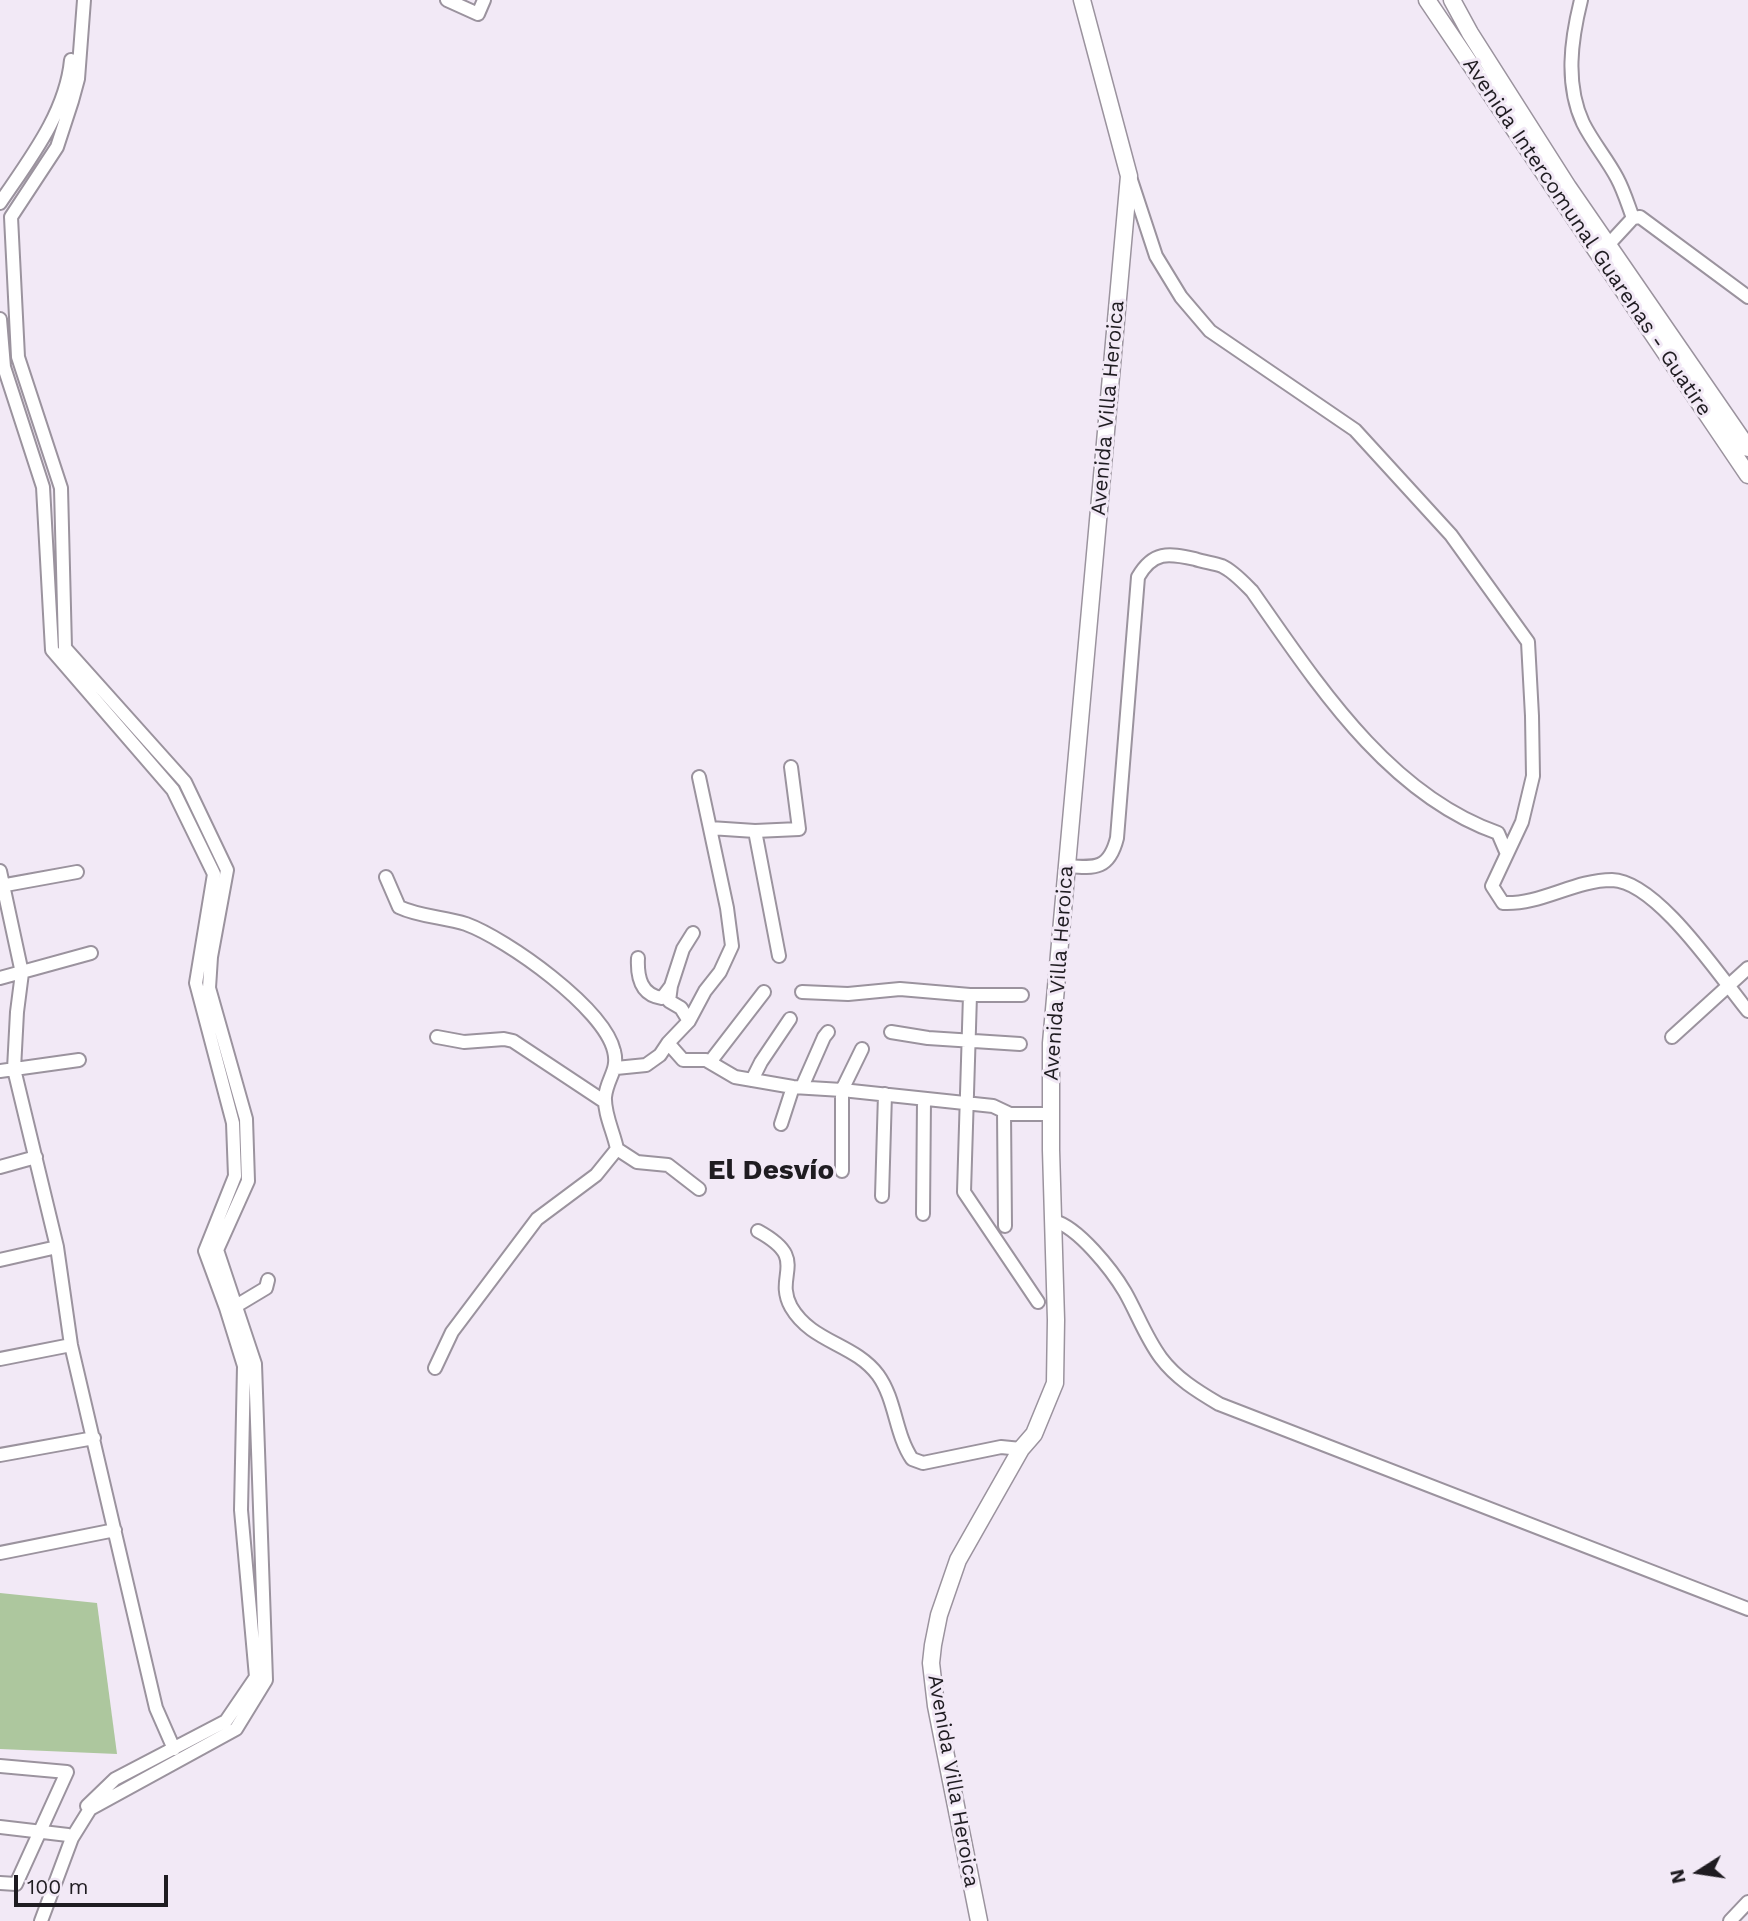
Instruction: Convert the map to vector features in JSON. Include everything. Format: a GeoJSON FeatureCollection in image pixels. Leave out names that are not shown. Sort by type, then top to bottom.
{"type":"FeatureCollection","features":[{"type":"Feature","properties":{"kind":"main road","name":"Avenida Villa Heroica"},"geometry":{"type":"LineString","coordinates":[[979,1921],[936,1706],[932,1663],[933,1645],[943,1602],[958,1560],[1021,1449],[1034,1434],[1055,1383],[1051,1043],[1129,176],[1082,0]]}},
{"type":"Feature","properties":{"kind":"main road","name":"Avenida Intercomunal Guarenas - Guatire"},"geometry":{"type":"LineString","coordinates":[[1427,0],[1748,475]]}},
{"type":"Feature","properties":{"kind":"main road","name":"Avenida Intercomunal Guarenas - Guatire"},"geometry":{"type":"LineString","coordinates":[[1452,0],[1568,187],[1748,448]]}},
{"type":"Feature","properties":{"kind":"street"},"geometry":{"type":"LineString","coordinates":[[0,203],[44,137],[69,75],[77,0]]}},
{"type":"Feature","properties":{"kind":"street"},"geometry":{"type":"LineString","coordinates":[[41,1921],[72,1838],[90,1809],[236,1729],[266,1680],[255,1364],[217,1250],[248,1181],[246,1119],[209,988],[211,957],[227,870],[185,782],[65,648],[61,488],[18,357],[11,217],[57,147],[78,79],[84,0]]}},
{"type":"Feature","properties":{"kind":"street"},"geometry":{"type":"LineString","coordinates":[[447,0],[478,14],[484,0]]}},
{"type":"Feature","properties":{"kind":"street"},"geometry":{"type":"LineString","coordinates":[[1581,0],[1572,44],[1574,94],[1582,120],[1619,181],[1633,218]]}},
{"type":"Feature","properties":{"kind":"street"},"geometry":{"type":"LineString","coordinates":[[1129,176],[1156,256],[1181,298],[1210,331],[1355,430],[1451,535],[1528,642],[1533,776],[1522,822],[1492,886],[1503,904],[1522,904],[1577,886],[1614,880],[1644,891],[1671,915],[1748,1010]]}},
{"type":"Feature","properties":{"kind":"street"},"geometry":{"type":"LineString","coordinates":[[1609,244],[1633,218],[1640,217],[1748,297]]}},
{"type":"Feature","properties":{"kind":"street"},"geometry":{"type":"LineString","coordinates":[[0,319],[4,368],[43,487],[52,649],[173,790],[214,874],[196,983],[233,1123],[235,1177],[205,1251],[244,1366],[242,1510],[256,1677],[226,1721],[115,1779],[86,1806],[68,1835],[35,1921]]}},
{"type":"Feature","properties":{"kind":"street"},"geometry":{"type":"LineString","coordinates":[[1066,866],[1091,868],[1103,864],[1113,853],[1117,838],[1138,577],[1145,564],[1159,556],[1177,555],[1222,566],[1239,578],[1252,591],[1328,696],[1364,738],[1396,770],[1433,799],[1473,824],[1498,832],[1507,854]]}},
{"type":"Feature","properties":{"kind":"street"},"geometry":{"type":"LineString","coordinates":[[710,828],[755,831],[799,829],[790,767]]}},
{"type":"Feature","properties":{"kind":"street"},"geometry":{"type":"LineString","coordinates":[[616,1068],[646,1065],[660,1055],[689,1021],[705,991],[720,972],[732,946],[727,908],[699,777]]}},
{"type":"Feature","properties":{"kind":"street"},"geometry":{"type":"LineString","coordinates":[[755,831],[779,956]]}},
{"type":"Feature","properties":{"kind":"street"},"geometry":{"type":"LineString","coordinates":[[0,871],[22,973],[17,1012],[15,1069],[57,1247],[71,1345],[156,1708],[174,1749]]}},
{"type":"Feature","properties":{"kind":"street"},"geometry":{"type":"LineString","coordinates":[[2,885],[78,872]]}},
{"type":"Feature","properties":{"kind":"street"},"geometry":{"type":"LineString","coordinates":[[386,877],[399,907],[470,926],[511,949],[570,991],[592,1012],[614,1047],[616,1068],[608,1083],[605,1102],[617,1149],[637,1162],[668,1165],[699,1189]]}},
{"type":"Feature","properties":{"kind":"street"},"geometry":{"type":"LineString","coordinates":[[689,1021],[681,1008],[669,1001],[683,949],[693,933]]}},
{"type":"Feature","properties":{"kind":"street"},"geometry":{"type":"LineString","coordinates":[[0,978],[91,953]]}},
{"type":"Feature","properties":{"kind":"street"},"geometry":{"type":"LineString","coordinates":[[638,958],[642,986],[651,995],[662,998],[671,986]]}},
{"type":"Feature","properties":{"kind":"street"},"geometry":{"type":"LineString","coordinates":[[1672,1037],[1748,968]]}},
{"type":"Feature","properties":{"kind":"street"},"geometry":{"type":"LineString","coordinates":[[802,992],[848,994],[900,989],[970,995],[1022,995]]}},
{"type":"Feature","properties":{"kind":"street"},"geometry":{"type":"LineString","coordinates":[[710,1062],[764,992]]}},
{"type":"Feature","properties":{"kind":"street"},"geometry":{"type":"LineString","coordinates":[[970,995],[964,1192],[1038,1302]]}},
{"type":"Feature","properties":{"kind":"street"},"geometry":{"type":"LineString","coordinates":[[752,1080],[790,1019]]}},
{"type":"Feature","properties":{"kind":"street"},"geometry":{"type":"LineString","coordinates":[[781,1124],[797,1087],[828,1032]]}},
{"type":"Feature","properties":{"kind":"street"},"geometry":{"type":"LineString","coordinates":[[891,1032],[1020,1044]]}},
{"type":"Feature","properties":{"kind":"street"},"geometry":{"type":"LineString","coordinates":[[437,1037],[464,1042],[504,1039],[513,1041],[605,1102]]}},
{"type":"Feature","properties":{"kind":"street"},"geometry":{"type":"LineString","coordinates":[[668,1043],[683,1060],[710,1062],[735,1077],[797,1087],[993,1106],[1010,1114],[1051,1114]]}},
{"type":"Feature","properties":{"kind":"street"},"geometry":{"type":"LineString","coordinates":[[842,1171],[842,1090],[862,1049]]}},
{"type":"Feature","properties":{"kind":"street"},"geometry":{"type":"LineString","coordinates":[[0,1071],[79,1060]]}},
{"type":"Feature","properties":{"kind":"street"},"geometry":{"type":"LineString","coordinates":[[882,1196],[885,1094]]}},
{"type":"Feature","properties":{"kind":"street"},"geometry":{"type":"LineString","coordinates":[[923,1214],[924,1100]]}},
{"type":"Feature","properties":{"kind":"street"},"geometry":{"type":"LineString","coordinates":[[1004,1112],[1005,1226]]}},
{"type":"Feature","properties":{"kind":"street"},"geometry":{"type":"LineString","coordinates":[[435,1368],[452,1332],[537,1219],[596,1175],[617,1149]]}},
{"type":"Feature","properties":{"kind":"street"},"geometry":{"type":"LineString","coordinates":[[0,1167],[36,1157]]}},
{"type":"Feature","properties":{"kind":"street"},"geometry":{"type":"LineString","coordinates":[[1054,1222],[1064,1224],[1084,1241],[1123,1288],[1161,1358],[1186,1384],[1219,1404],[1748,1609]]}},
{"type":"Feature","properties":{"kind":"street"},"geometry":{"type":"LineString","coordinates":[[758,1231],[782,1248],[786,1256],[788,1300],[805,1326],[817,1335],[842,1346],[877,1374],[890,1396],[904,1445],[912,1459],[923,1463],[1001,1447],[1021,1449]]}},
{"type":"Feature","properties":{"kind":"street"},"geometry":{"type":"LineString","coordinates":[[0,1260],[57,1247]]}},
{"type":"Feature","properties":{"kind":"street"},"geometry":{"type":"LineString","coordinates":[[236,1306],[266,1288],[268,1280]]}},
{"type":"Feature","properties":{"kind":"street"},"geometry":{"type":"LineString","coordinates":[[0,1359],[71,1345]]}},
{"type":"Feature","properties":{"kind":"street"},"geometry":{"type":"LineString","coordinates":[[0,1455],[94,1438]]}},
{"type":"Feature","properties":{"kind":"street"},"geometry":{"type":"LineString","coordinates":[[0,1553],[115,1530]]}},
{"type":"Feature","properties":{"kind":"street"},"geometry":{"type":"LineString","coordinates":[[0,1766],[67,1772],[16,1884],[0,1883]]}},
{"type":"Feature","properties":{"kind":"street"},"geometry":{"type":"LineString","coordinates":[[0,1827],[68,1835]]}},
{"type":"Feature","properties":{"kind":"street"},"geometry":{"type":"LineString","coordinates":[[1730,1921],[1748,1902]]}},
{"type":"Feature","properties":{"kind":"green space"},"geometry":{"type":"Polygon","coordinates":[[[0,1593],[97,1603],[117,1754],[0,1749],[0,1593]]]}},
{"type":"Feature","properties":{"kind":"district","name":"El Desvío"},"geometry":{"type":"Point","coordinates":[771,1171]}}]}
